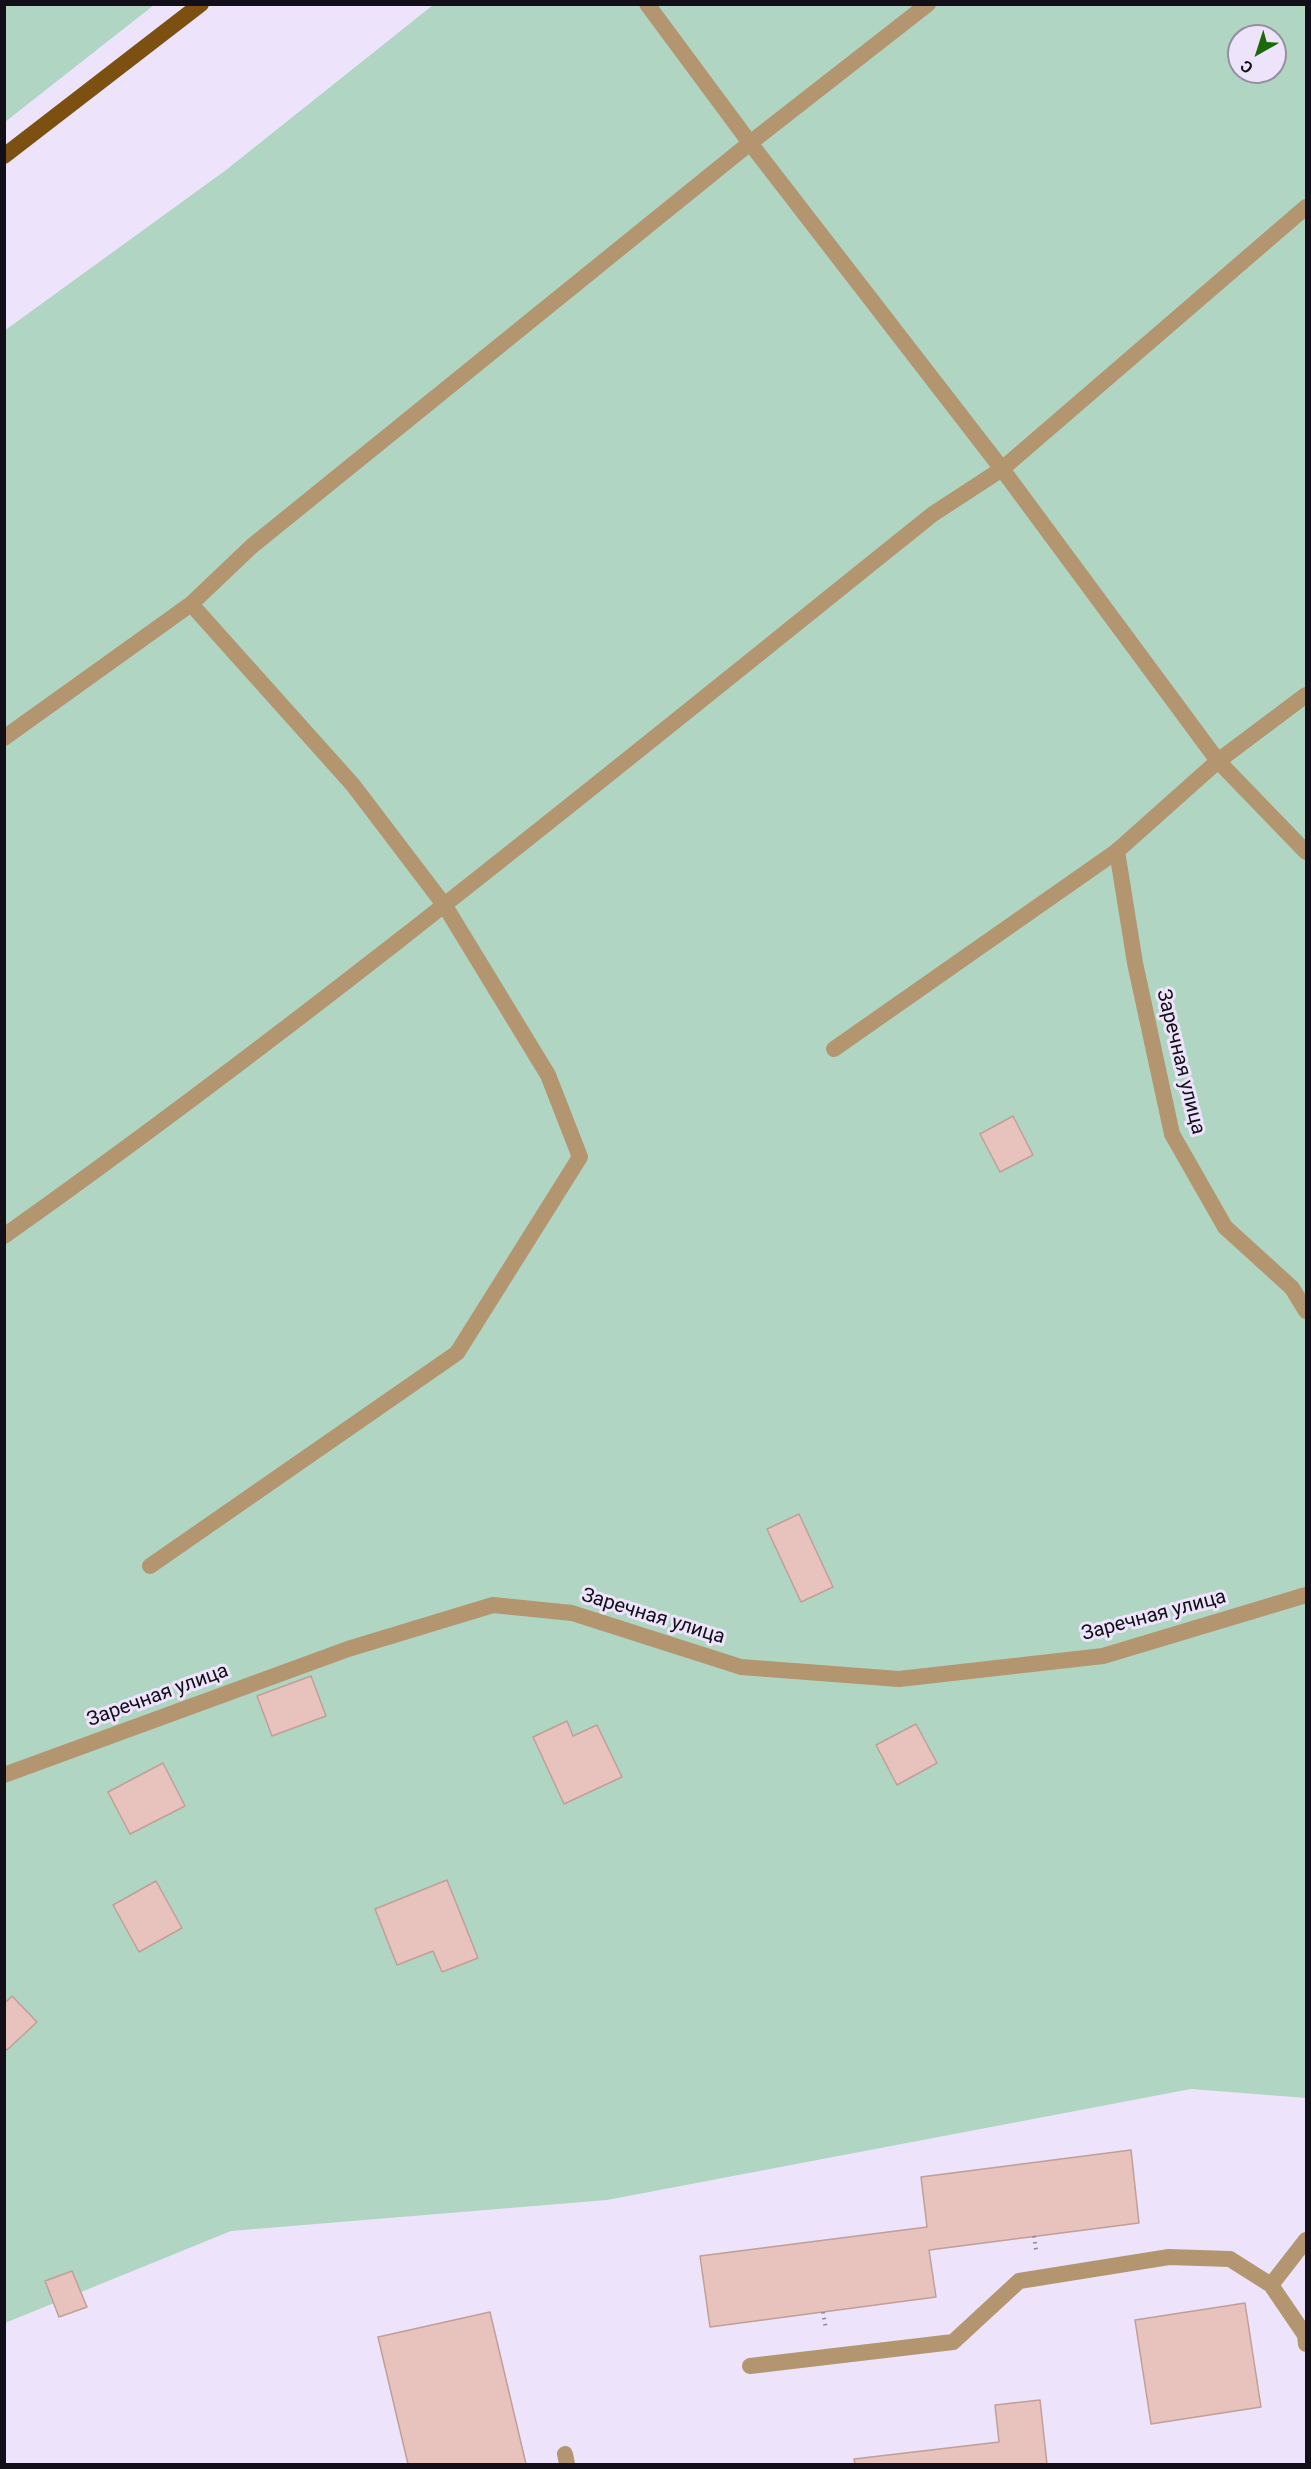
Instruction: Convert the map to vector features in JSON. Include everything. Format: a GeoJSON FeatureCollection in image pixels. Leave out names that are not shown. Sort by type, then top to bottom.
{"type":"FeatureCollection","features":[{"type":"Feature","properties":{"kind":"main road"},"geometry":{"type":"LineString","coordinates":[[4,156],[201,4]]}},
{"type":"Feature","properties":{"kind":"street"},"geometry":{"type":"LineString","coordinates":[[647,4],[750,143],[1002,469],[1218,760],[1306,852]]}},
{"type":"Feature","properties":{"kind":"street"},"geometry":{"type":"LineString","coordinates":[[4,738],[191,604],[252,546],[750,143],[928,4]]}},
{"type":"Feature","properties":{"kind":"street"},"geometry":{"type":"LineString","coordinates":[[4,1236],[103,1166],[444,906],[933,514],[1002,469],[1306,207]]}},
{"type":"Feature","properties":{"kind":"street"},"geometry":{"type":"LineString","coordinates":[[150,1566],[457,1353],[580,1157],[548,1075],[444,906],[353,785],[191,604]]}},
{"type":"Feature","properties":{"kind":"street"},"geometry":{"type":"LineString","coordinates":[[834,1049],[1117,851],[1218,760],[1306,694]]}},
{"type":"Feature","properties":{"kind":"street","name":"Заречная улица"},"geometry":{"type":"LineString","coordinates":[[1117,851],[1135,963],[1172,1134],[1225,1227],[1293,1288],[1306,1311]]}},
{"type":"Feature","properties":{"kind":"street","name":"Заречная улица"},"geometry":{"type":"LineString","coordinates":[[4,1775],[348,1649],[493,1605],[572,1613],[741,1667],[898,1679],[1103,1656],[1306,1595]]}},
{"type":"Feature","properties":{"kind":"street"},"geometry":{"type":"LineString","coordinates":[[1271,2285],[1306,2240]]}},
{"type":"Feature","properties":{"kind":"street"},"geometry":{"type":"LineString","coordinates":[[750,2366],[952,2342],[1019,2281],[1158,2259],[1230,2259],[1271,2285],[1305,2336],[1306,2344]]}},
{"type":"Feature","properties":{"kind":"green space"},"geometry":{"type":"Polygon","coordinates":[[[5,4],[154,4],[154,5],[5,122],[5,4]]]}},
{"type":"Feature","properties":{"kind":"green space"},"geometry":{"type":"Polygon","coordinates":[[[433,5],[1306,5],[1306,2098],[1191,2089],[607,2200],[231,2231],[5,2323],[4,331],[226,170],[433,5]]]}},
{"type":"Feature","properties":{"kind":"building"},"geometry":{"type":"Polygon","coordinates":[[[1013,1116],[1033,1155],[1000,1172],[980,1134],[1013,1116]]]}},
{"type":"Feature","properties":{"kind":"building"},"geometry":{"type":"Polygon","coordinates":[[[799,1514],[833,1587],[801,1602],[767,1529],[799,1514]]]}},
{"type":"Feature","properties":{"kind":"building"},"geometry":{"type":"Polygon","coordinates":[[[311,1676],[326,1716],[272,1736],[257,1696],[311,1676]]]}},
{"type":"Feature","properties":{"kind":"building"},"geometry":{"type":"Polygon","coordinates":[[[567,1721],[573,1736],[597,1725],[622,1777],[564,1804],[533,1737],[567,1721]]]}},
{"type":"Feature","properties":{"kind":"building"},"geometry":{"type":"Polygon","coordinates":[[[916,1724],[937,1763],[897,1785],[876,1745],[916,1724]]]}},
{"type":"Feature","properties":{"kind":"building"},"geometry":{"type":"Polygon","coordinates":[[[163,1763],[185,1806],[130,1834],[108,1792],[163,1763]]]}},
{"type":"Feature","properties":{"kind":"building"},"geometry":{"type":"Polygon","coordinates":[[[447,1880],[478,1958],[442,1972],[433,1951],[397,1965],[375,1909],[447,1880]]]}},
{"type":"Feature","properties":{"kind":"building"},"geometry":{"type":"Polygon","coordinates":[[[156,1881],[182,1928],[139,1952],[113,1905],[156,1881]]]}},
{"type":"Feature","properties":{"kind":"building"},"geometry":{"type":"Polygon","coordinates":[[[12,1996],[37,2022],[7,2050],[4,2047],[4,2004],[12,1996]]]}},
{"type":"Feature","properties":{"kind":"building"},"geometry":{"type":"Polygon","coordinates":[[[1131,2150],[1139,2223],[929,2250],[936,2297],[710,2327],[700,2256],[927,2227],[921,2177],[1131,2150]]]}},
{"type":"Feature","properties":{"kind":"building"},"geometry":{"type":"Polygon","coordinates":[[[72,2271],[87,2307],[59,2317],[45,2281],[72,2271]]]}},
{"type":"Feature","properties":{"kind":"building"},"geometry":{"type":"Polygon","coordinates":[[[1245,2303],[1261,2407],[1151,2424],[1135,2320],[1245,2303]]]}},
{"type":"Feature","properties":{"kind":"building"},"geometry":{"type":"Polygon","coordinates":[[[490,2312],[526,2464],[408,2464],[378,2337],[490,2312]]]}},
{"type":"Feature","properties":{"kind":"building"},"geometry":{"type":"Polygon","coordinates":[[[1040,2400],[1047,2464],[855,2464],[854,2459],[999,2442],[995,2405],[1040,2400]]]}}]}
